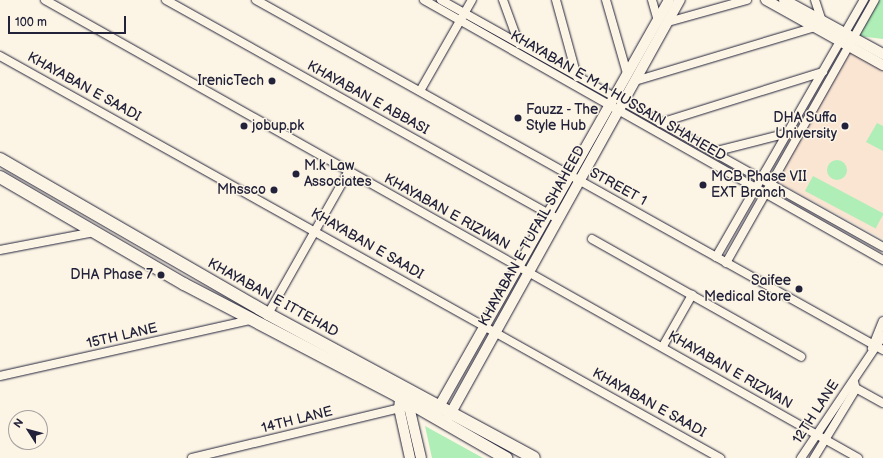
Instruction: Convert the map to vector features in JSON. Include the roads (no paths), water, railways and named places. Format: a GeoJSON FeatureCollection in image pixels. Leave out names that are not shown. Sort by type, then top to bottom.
{"type":"FeatureCollection","features":[{"type":"Feature","properties":{"kind":"main road","name":"KHAYABAN E ITTEHAD"},"geometry":{"type":"LineString","coordinates":[[0,160],[268,314],[440,404],[534,458]]}},
{"type":"Feature","properties":{"kind":"main road","name":"KHAYABAN E ITTEHAD"},"geometry":{"type":"LineString","coordinates":[[0,177],[94,232],[251,320],[403,403],[433,417],[506,458]]}},
{"type":"Feature","properties":{"kind":"street","name":"KHAYABAN E RIZWAN"},"geometry":{"type":"LineString","coordinates":[[45,0],[528,272],[663,346],[858,458]]}},
{"type":"Feature","properties":{"kind":"street","name":"KHAYABAN E ABBASI"},"geometry":{"type":"LineString","coordinates":[[166,0],[558,218]]}},
{"type":"Feature","properties":{"kind":"street","name":"STREET 1"},"geometry":{"type":"LineString","coordinates":[[256,0],[569,176],[726,262],[875,347]]}},
{"type":"Feature","properties":{"kind":"street","name":"KHAYABAN E M A HUSSAIN SHAHEED"},"geometry":{"type":"LineString","coordinates":[[424,0],[519,44],[577,76],[611,102]]}},
{"type":"Feature","properties":{"kind":"street","name":"KHAYABAN E M A HUSSAIN SHAHEED"},"geometry":{"type":"LineString","coordinates":[[441,0],[462,17],[620,107],[755,190],[883,260]]}},
{"type":"Feature","properties":{"kind":"street"},"geometry":{"type":"LineString","coordinates":[[420,91],[472,0]]}},
{"type":"Feature","properties":{"kind":"street"},"geometry":{"type":"LineString","coordinates":[[504,0],[519,44]]}},
{"type":"Feature","properties":{"kind":"street"},"geometry":{"type":"LineString","coordinates":[[556,0],[577,76]]}},
{"type":"Feature","properties":{"kind":"street"},"geometry":{"type":"LineString","coordinates":[[606,0],[627,73]]}},
{"type":"Feature","properties":{"kind":"street"},"geometry":{"type":"LineString","coordinates":[[652,0],[663,22],[747,0]]}},
{"type":"Feature","properties":{"kind":"street","name":"KHAYABAN E TUFAIL SHAHEED"},"geometry":{"type":"LineString","coordinates":[[445,424],[635,81],[663,22],[669,0]]}},
{"type":"Feature","properties":{"kind":"street","name":"KHAYABAN E TUFAIL SHAHEED"},"geometry":{"type":"LineString","coordinates":[[433,417],[627,73],[680,0]]}},
{"type":"Feature","properties":{"kind":"street"},"geometry":{"type":"LineString","coordinates":[[766,0],[818,23],[847,39],[883,54]]}},
{"type":"Feature","properties":{"kind":"street"},"geometry":{"type":"LineString","coordinates":[[784,0],[818,23]]}},
{"type":"Feature","properties":{"kind":"street"},"geometry":{"type":"LineString","coordinates":[[815,0],[818,23]]}},
{"type":"Feature","properties":{"kind":"street"},"geometry":{"type":"LineString","coordinates":[[726,262],[847,39],[864,0]]}},
{"type":"Feature","properties":{"kind":"street"},"geometry":{"type":"LineString","coordinates":[[716,257],[823,72],[875,0]]}},
{"type":"Feature","properties":{"kind":"street"},"geometry":{"type":"LineString","coordinates":[[635,81],[818,23]]}},
{"type":"Feature","properties":{"kind":"street"},"geometry":{"type":"LineString","coordinates":[[847,39],[883,65]]}},
{"type":"Feature","properties":{"kind":"street","name":"KHAYABAN E SAADI"},"geometry":{"type":"LineString","coordinates":[[0,56],[316,230],[720,458]]}},
{"type":"Feature","properties":{"kind":"street"},"geometry":{"type":"LineString","coordinates":[[660,123],[823,72]]}},
{"type":"Feature","properties":{"kind":"street","name":"KHAYABAN E M A HUSSAIN SHAHEED"},"geometry":{"type":"LineString","coordinates":[[620,107],[660,123],[883,247]]}},
{"type":"Feature","properties":{"kind":"street"},"geometry":{"type":"LineString","coordinates":[[713,152],[788,133]]}},
{"type":"Feature","properties":{"kind":"street"},"geometry":{"type":"LineString","coordinates":[[268,314],[349,171]]}},
{"type":"Feature","properties":{"kind":"street"},"geometry":{"type":"LineString","coordinates":[[0,250],[94,232]]}},
{"type":"Feature","properties":{"kind":"street"},"geometry":{"type":"LineString","coordinates":[[592,239],[801,356]]}},
{"type":"Feature","properties":{"kind":"street"},"geometry":{"type":"LineString","coordinates":[[663,346],[692,295]]}},
{"type":"Feature","properties":{"kind":"street","name":"15TH LANE"},"geometry":{"type":"LineString","coordinates":[[0,376],[251,320]]}},
{"type":"Feature","properties":{"kind":"street","name":"12TH LANE"},"geometry":{"type":"LineString","coordinates":[[875,347],[883,321]]}},
{"type":"Feature","properties":{"kind":"street","name":"12TH LANE"},"geometry":{"type":"LineString","coordinates":[[814,458],[826,440],[853,384],[883,336]]}},
{"type":"Feature","properties":{"kind":"street"},"geometry":{"type":"LineString","coordinates":[[853,384],[883,403]]}},
{"type":"Feature","properties":{"kind":"street","name":"12TH LANE"},"geometry":{"type":"LineString","coordinates":[[801,458],[853,384]]}},
{"type":"Feature","properties":{"kind":"street"},"geometry":{"type":"LineString","coordinates":[[409,388],[403,403],[410,458]]}},
{"type":"Feature","properties":{"kind":"street"},"geometry":{"type":"LineString","coordinates":[[403,403],[421,458]]}},
{"type":"Feature","properties":{"kind":"street","name":"14TH LANE"},"geometry":{"type":"LineString","coordinates":[[192,458],[403,403]]}},
{"type":"Feature","properties":{"kind":"place","name":"IrenicTech"},"geometry":{"type":"Point","coordinates":[272,81]}},
{"type":"Feature","properties":{"kind":"place","name":"Fauzz - The Style Hub"},"geometry":{"type":"Point","coordinates":[518,118]}},
{"type":"Feature","properties":{"kind":"place","name":"jobup.pk"},"geometry":{"type":"Point","coordinates":[244,126]}},
{"type":"Feature","properties":{"kind":"place","name":"DHA Suffa University"},"geometry":{"type":"Point","coordinates":[845,126]}},
{"type":"Feature","properties":{"kind":"place","name":"M.k Law Associates"},"geometry":{"type":"Point","coordinates":[296,174]}},
{"type":"Feature","properties":{"kind":"place","name":"MCB Phase VII EXT Branch"},"geometry":{"type":"Point","coordinates":[703,185]}},
{"type":"Feature","properties":{"kind":"place","name":"Mhssco"},"geometry":{"type":"Point","coordinates":[274,190]}},
{"type":"Feature","properties":{"kind":"place","name":"DHA Phase 7"},"geometry":{"type":"Point","coordinates":[161,275]}},
{"type":"Feature","properties":{"kind":"place","name":"Saifee Medical Store"},"geometry":{"type":"Point","coordinates":[799,289]}}]}
